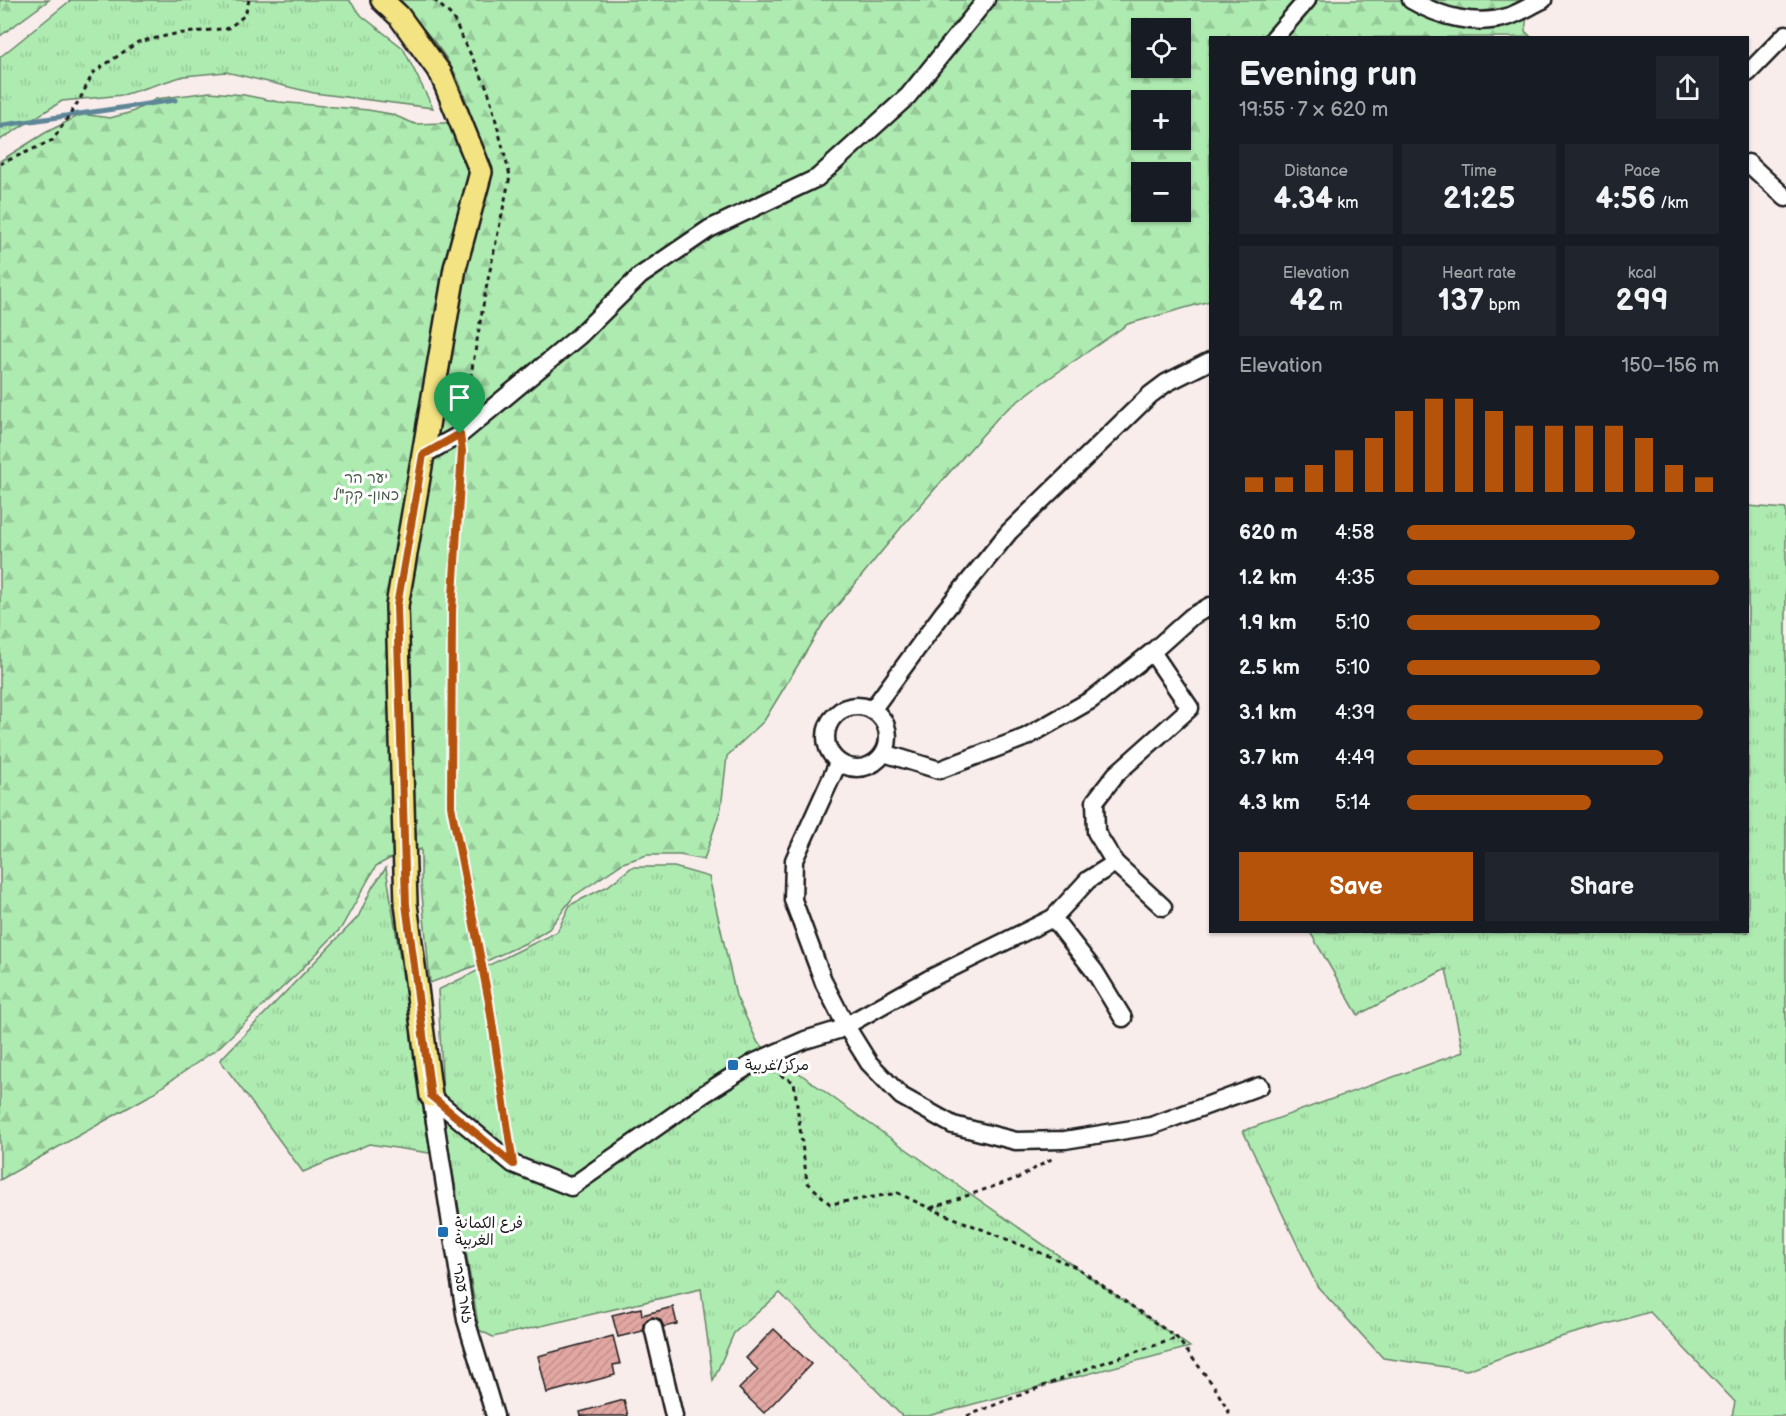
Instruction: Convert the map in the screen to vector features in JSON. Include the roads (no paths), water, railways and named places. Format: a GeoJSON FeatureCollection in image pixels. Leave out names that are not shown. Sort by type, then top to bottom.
{"type":"FeatureCollection","features":[{"type":"Feature","properties":{"kind":"main road"},"geometry":{"type":"LineString","coordinates":[[382,0],[403,8],[441,74],[481,172],[455,268],[397,606],[406,904],[431,1096]]}},
{"type":"Feature","properties":{"kind":"street"},"geometry":{"type":"LineString","coordinates":[[423,455],[460,434],[579,336],[640,276],[709,229],[817,178],[908,96],[986,0]]}},
{"type":"Feature","properties":{"kind":"street"},"geometry":{"type":"LineString","coordinates":[[1276,36],[1307,0]]}},
{"type":"Feature","properties":{"kind":"street"},"geometry":{"type":"LineString","coordinates":[[1411,0],[1426,9],[1446,16],[1476,21],[1509,17],[1543,0]]}},
{"type":"Feature","properties":{"kind":"street"},"geometry":{"type":"LineString","coordinates":[[1749,72],[1786,34]]}},
{"type":"Feature","properties":{"kind":"street"},"geometry":{"type":"LineString","coordinates":[[1749,164],[1786,198]]}},
{"type":"Feature","properties":{"kind":"street"},"geometry":{"type":"LineString","coordinates":[[872,710],[977,570],[1032,507],[1150,395],[1166,383],[1209,362]]}},
{"type":"Feature","properties":{"kind":"street"},"geometry":{"type":"LineString","coordinates":[[884,753],[939,770],[1026,737],[1091,700],[1152,652],[1191,617],[1209,607]]}},
{"type":"Feature","properties":{"kind":"street"},"geometry":{"type":"LineString","coordinates":[[1152,652],[1190,708],[1116,774],[1095,801],[1096,832],[1115,863],[1163,907]]}},
{"type":"Feature","properties":{"kind":"street"},"geometry":{"type":"LineString","coordinates":[[851,706],[861,706],[872,710],[885,724],[888,733],[884,753],[868,766],[858,769],[847,768],[838,763],[826,746],[825,735],[828,725],[834,716],[851,706]]}},
{"type":"Feature","properties":{"kind":"street"},"geometry":{"type":"LineString","coordinates":[[838,763],[794,860],[793,900],[824,983],[846,1026],[869,1064],[902,1096],[953,1125],[1016,1142],[1065,1140],[1151,1126],[1260,1086]]}},
{"type":"Feature","properties":{"kind":"street"},"geometry":{"type":"LineString","coordinates":[[431,1096],[513,1164],[571,1187],[704,1094],[755,1062],[805,1040],[838,1030],[929,979],[1053,918],[1088,880],[1115,863]]}},
{"type":"Feature","properties":{"kind":"street"},"geometry":{"type":"LineString","coordinates":[[1053,918],[1095,972],[1123,1018]]}},
{"type":"Feature","properties":{"kind":"street","name":"זמר עברי"},"geometry":{"type":"LineString","coordinates":[[431,1096],[466,1320],[495,1416]]}},
{"type":"Feature","properties":{"kind":"street"},"geometry":{"type":"LineString","coordinates":[[652,1327],[674,1416]]}},
{"type":"Feature","properties":{"kind":"waterway"},"geometry":{"type":"LineString","coordinates":[[0,127],[175,100]]}},
{"type":"Feature","properties":{"kind":"place","name":"مركز/غربية"},"geometry":{"type":"Point","coordinates":[733,1065]}},
{"type":"Feature","properties":{"kind":"place","name":"فرع الكمانة الغربية"},"geometry":{"type":"Point","coordinates":[443,1232]}},
{"type":"Feature","properties":{"kind":"park label","name":"יער הר כמון- קק\"ל"},"geometry":{"type":"Point","coordinates":[366,486]}}]}
